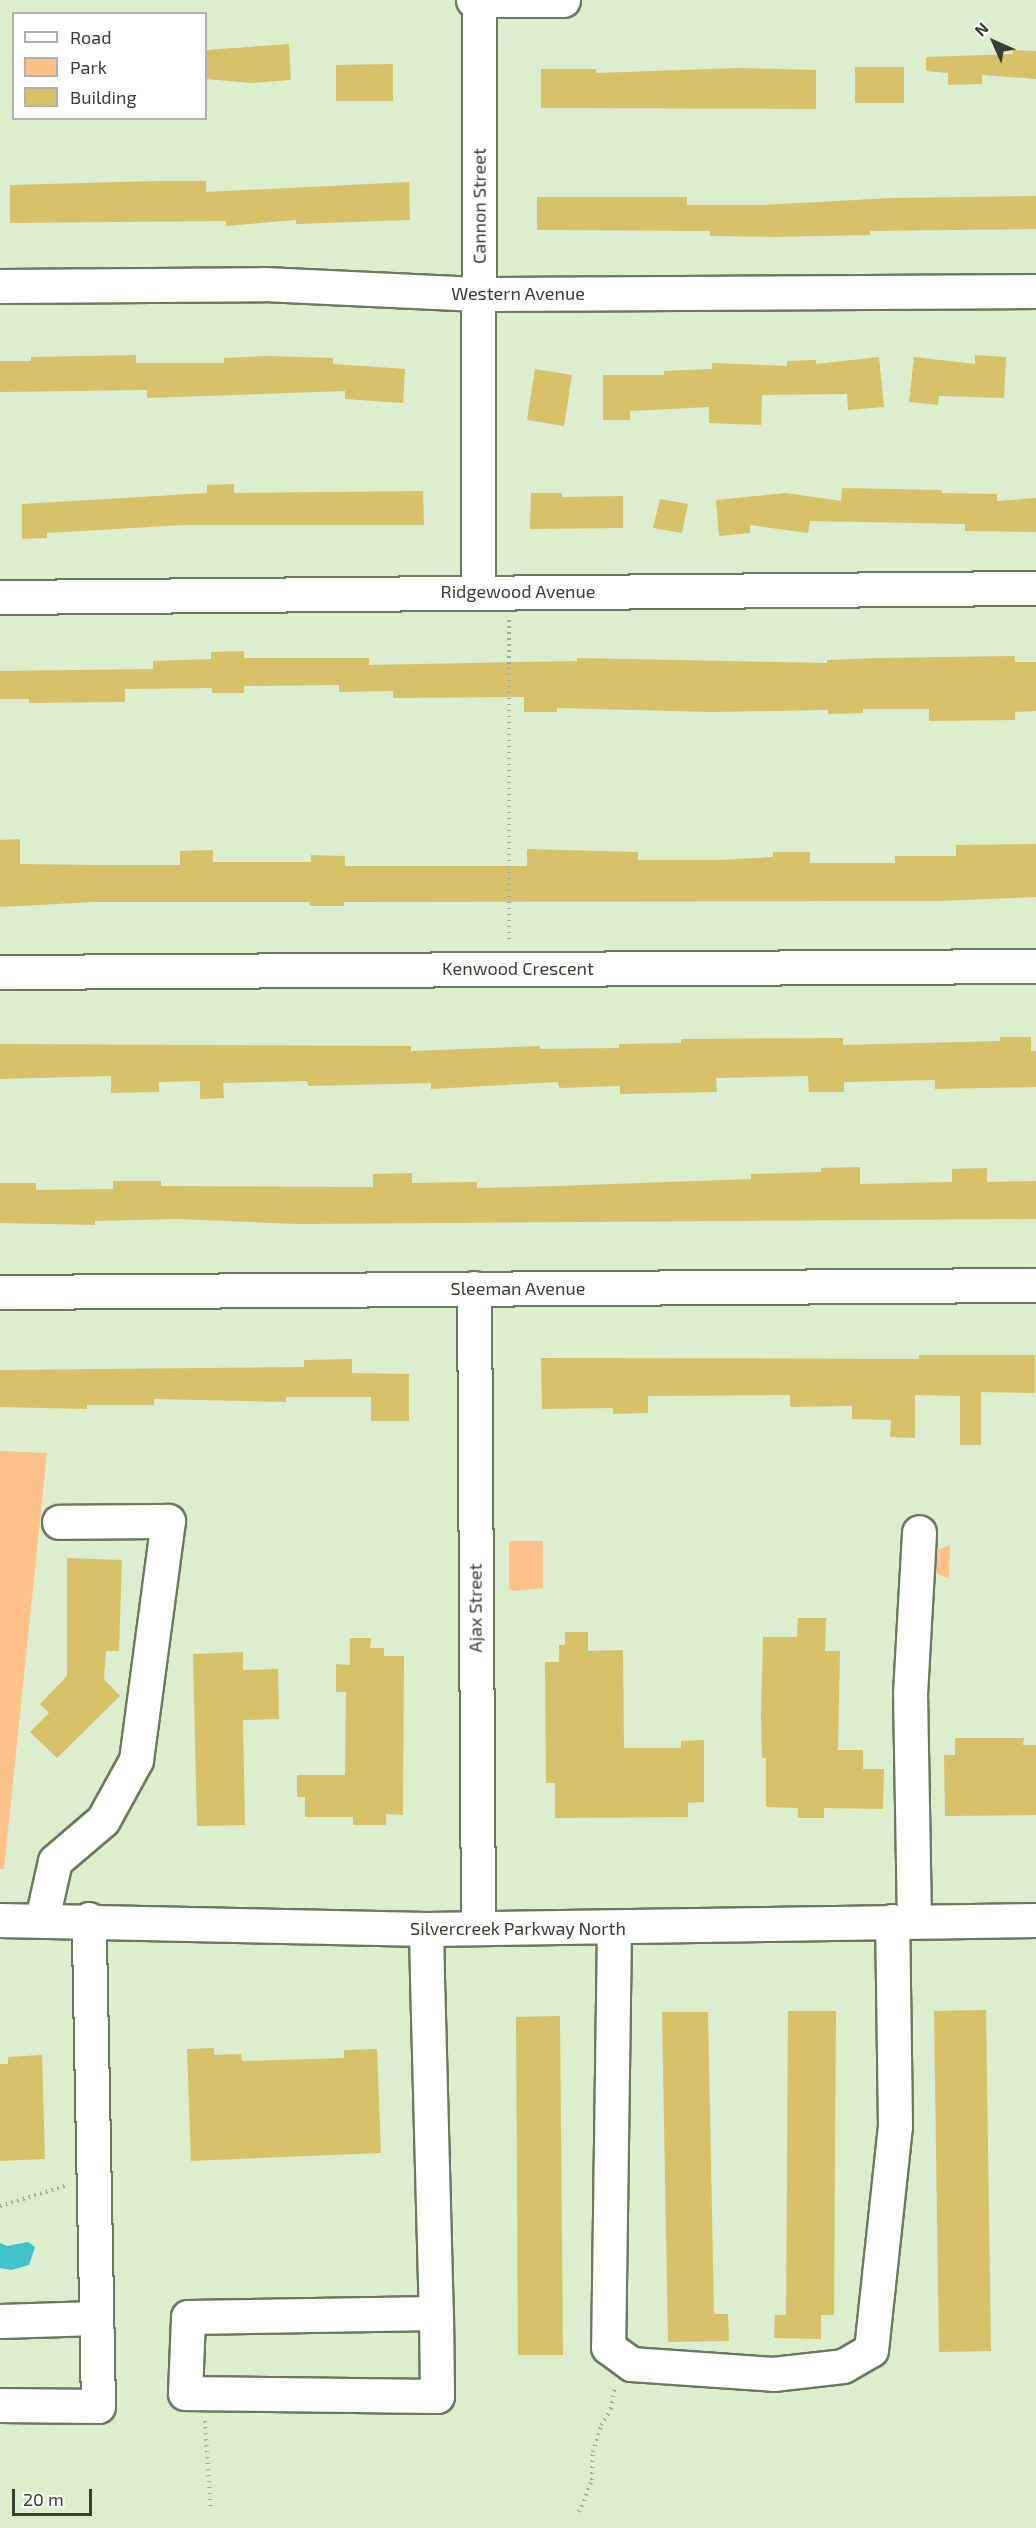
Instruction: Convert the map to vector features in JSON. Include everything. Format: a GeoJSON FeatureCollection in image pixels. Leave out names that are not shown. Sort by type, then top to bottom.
{"type":"FeatureCollection","features":[{"type":"Feature","properties":{"kind":"street"},"geometry":{"type":"LineString","coordinates":[[473,0],[562,0]]}},
{"type":"Feature","properties":{"kind":"street","name":"Cannon Street"},"geometry":{"type":"LineString","coordinates":[[479,1],[478,294],[494,591]]}},
{"type":"Feature","properties":{"kind":"street","name":"Western Avenue"},"geometry":{"type":"LineString","coordinates":[[0,286],[264,284],[478,294],[1036,291]]}},
{"type":"Feature","properties":{"kind":"street","name":"Ridgewood Avenue"},"geometry":{"type":"LineString","coordinates":[[0,597],[1036,588]]}},
{"type":"Feature","properties":{"kind":"street","name":"Kenwood Crescent"},"geometry":{"type":"LineString","coordinates":[[0,972],[510,967],[1036,966]]}},
{"type":"Feature","properties":{"kind":"street","name":"Sleeman Avenue"},"geometry":{"type":"LineString","coordinates":[[0,1292],[1036,1285]]}},
{"type":"Feature","properties":{"kind":"street","name":"Ajax Street"},"geometry":{"type":"LineString","coordinates":[[474,1288],[478,1928]]}},
{"type":"Feature","properties":{"kind":"street"},"geometry":{"type":"LineString","coordinates":[[42,1919],[55,1861],[103,1820],[136,1760],[168,1521],[59,1522]]}},
{"type":"Feature","properties":{"kind":"street"},"geometry":{"type":"LineString","coordinates":[[614,1927],[608,2347],[631,2364],[773,2374],[843,2366],[871,2350],[895,2127],[910,1694],[919,1532]]}},
{"type":"Feature","properties":{"kind":"street"},"geometry":{"type":"LineString","coordinates":[[0,2405],[98,2406],[89,1919]]}},
{"type":"Feature","properties":{"kind":"street","name":"Silvercreek Parkway North"},"geometry":{"type":"LineString","coordinates":[[0,1920],[89,1919],[426,1929],[1036,1920]]}},
{"type":"Feature","properties":{"kind":"street"},"geometry":{"type":"LineString","coordinates":[[426,1929],[436,2313],[438,2396],[185,2393],[188,2317],[436,2313]]}},
{"type":"Feature","properties":{"kind":"street"},"geometry":{"type":"LineString","coordinates":[[0,2321],[96,2318]]}},
{"type":"Feature","properties":{"kind":"path"},"geometry":{"type":"LineString","coordinates":[[494,591],[510,967]]}},
{"type":"Feature","properties":{"kind":"path"},"geometry":{"type":"LineString","coordinates":[[0,2206],[94,2177]]}},
{"type":"Feature","properties":{"kind":"path"},"geometry":{"type":"LineString","coordinates":[[579,2512],[592,2480],[593,2452],[601,2425],[611,2409],[615,2387],[631,2364]]}},
{"type":"Feature","properties":{"kind":"path"},"geometry":{"type":"LineString","coordinates":[[205,2393],[211,2511]]}},
{"type":"Feature","properties":{"kind":"green space"},"geometry":{"type":"Polygon","coordinates":[[[0,1451],[47,1453],[4,1869],[0,1869],[0,1451]]]}},
{"type":"Feature","properties":{"kind":"green space"},"geometry":{"type":"Polygon","coordinates":[[[509,1541],[543,1541],[543,1588],[513,1591],[509,1588],[509,1541]]]}},
{"type":"Feature","properties":{"kind":"green space"},"geometry":{"type":"Polygon","coordinates":[[[950,1545],[949,1579],[936,1573],[933,1560],[938,1550],[950,1545]]]}},
{"type":"Feature","properties":{"kind":"water"},"geometry":{"type":"Polygon","coordinates":[[[28,2242],[35,2247],[29,2265],[11,2270],[0,2268],[0,2243],[7,2246],[28,2242]]]}},
{"type":"Feature","properties":{"kind":"building"},"geometry":{"type":"Polygon","coordinates":[[[289,44],[291,80],[252,83],[207,79],[207,50],[289,44]]]}},
{"type":"Feature","properties":{"kind":"building"},"geometry":{"type":"Polygon","coordinates":[[[1013,50],[1036,51],[1036,79],[982,75],[982,84],[948,85],[948,73],[926,71],[926,57],[1013,54],[1013,50]]]}},
{"type":"Feature","properties":{"kind":"building"},"geometry":{"type":"Polygon","coordinates":[[[393,64],[393,101],[336,101],[336,65],[393,64]]]}},
{"type":"Feature","properties":{"kind":"building"},"geometry":{"type":"Polygon","coordinates":[[[855,67],[904,67],[904,103],[855,103],[855,67]]]}},
{"type":"Feature","properties":{"kind":"building"},"geometry":{"type":"Polygon","coordinates":[[[739,68],[816,70],[816,109],[541,108],[541,69],[596,69],[596,73],[739,68]]]}},
{"type":"Feature","properties":{"kind":"building"},"geometry":{"type":"Polygon","coordinates":[[[206,181],[206,192],[409,182],[410,220],[296,224],[296,220],[226,226],[226,221],[10,223],[10,185],[206,181]]]}},
{"type":"Feature","properties":{"kind":"building"},"geometry":{"type":"Polygon","coordinates":[[[1036,196],[1036,229],[870,231],[870,235],[773,237],[710,236],[710,231],[537,230],[537,197],[687,197],[687,205],[760,205],[892,198],[1036,196]]]}},
{"type":"Feature","properties":{"kind":"building"},"geometry":{"type":"Polygon","coordinates":[[[136,355],[136,363],[224,363],[224,358],[267,356],[333,358],[333,364],[405,369],[403,403],[345,399],[345,391],[147,398],[147,390],[0,392],[0,361],[31,361],[31,357],[136,355]]]}},
{"type":"Feature","properties":{"kind":"building"},"geometry":{"type":"Polygon","coordinates":[[[975,355],[1006,357],[1004,398],[939,396],[938,405],[909,402],[914,357],[975,364],[975,355]]]}},
{"type":"Feature","properties":{"kind":"building"},"geometry":{"type":"Polygon","coordinates":[[[879,357],[884,407],[848,410],[847,394],[762,395],[761,425],[709,423],[709,407],[630,411],[630,420],[603,420],[603,375],[664,375],[664,371],[712,369],[712,363],[787,366],[787,361],[816,360],[816,364],[879,357]]]}},
{"type":"Feature","properties":{"kind":"building"},"geometry":{"type":"Polygon","coordinates":[[[535,369],[572,375],[564,426],[527,420],[535,369]]]}},
{"type":"Feature","properties":{"kind":"building"},"geometry":{"type":"Polygon","coordinates":[[[234,484],[234,493],[423,491],[424,525],[184,525],[47,533],[47,538],[22,539],[22,504],[207,493],[207,485],[234,484]]]}},
{"type":"Feature","properties":{"kind":"building"},"geometry":{"type":"Polygon","coordinates":[[[842,488],[942,490],[942,493],[997,494],[997,501],[1036,498],[1036,532],[965,531],[965,524],[810,521],[808,533],[750,525],[750,533],[719,536],[716,500],[786,493],[841,501],[842,488]]]}},
{"type":"Feature","properties":{"kind":"building"},"geometry":{"type":"Polygon","coordinates":[[[531,493],[562,493],[562,497],[623,496],[623,528],[530,529],[531,493]]]}},
{"type":"Feature","properties":{"kind":"building"},"geometry":{"type":"Polygon","coordinates":[[[660,499],[688,504],[682,533],[653,528],[660,499]]]}},
{"type":"Feature","properties":{"kind":"building"},"geometry":{"type":"Polygon","coordinates":[[[244,651],[244,658],[369,658],[369,665],[577,661],[577,658],[827,663],[827,660],[877,658],[1015,656],[1015,662],[1036,662],[1036,711],[1015,712],[1015,720],[929,721],[929,709],[863,709],[863,713],[828,714],[828,710],[711,712],[557,708],[557,712],[524,712],[524,697],[393,698],[393,691],[339,692],[339,685],[244,686],[244,693],[212,693],[212,688],[125,689],[125,702],[29,703],[29,699],[0,699],[0,671],[153,669],[153,661],[211,659],[211,652],[244,651]]]}},
{"type":"Feature","properties":{"kind":"building"},"geometry":{"type":"Polygon","coordinates":[[[20,839],[20,864],[94,865],[180,865],[180,851],[213,850],[213,862],[311,862],[311,855],[345,856],[345,866],[527,866],[527,849],[638,852],[638,860],[718,860],[773,857],[773,852],[810,852],[810,863],[895,863],[895,856],[956,856],[956,845],[1036,844],[1036,897],[938,901],[344,902],[344,906],[310,906],[310,902],[94,902],[0,907],[0,840],[20,839]]]}},
{"type":"Feature","properties":{"kind":"building"},"geometry":{"type":"Polygon","coordinates":[[[1000,1037],[1031,1037],[1031,1051],[1036,1051],[1036,1087],[935,1089],[935,1080],[844,1082],[844,1092],[809,1092],[808,1076],[716,1078],[717,1092],[620,1094],[620,1086],[559,1088],[558,1082],[431,1089],[431,1083],[308,1086],[307,1081],[223,1083],[224,1098],[200,1099],[200,1081],[159,1082],[159,1092],[111,1093],[111,1076],[0,1079],[0,1044],[411,1046],[411,1051],[540,1046],[540,1049],[619,1048],[619,1044],[681,1043],[681,1039],[843,1038],[843,1045],[1000,1041],[1000,1037]]]}},
{"type":"Feature","properties":{"kind":"building"},"geometry":{"type":"Polygon","coordinates":[[[860,1167],[860,1184],[952,1182],[952,1169],[987,1168],[987,1182],[1036,1181],[1036,1219],[297,1224],[177,1219],[95,1221],[95,1225],[0,1223],[0,1183],[36,1183],[36,1190],[113,1189],[113,1181],[161,1181],[161,1186],[373,1187],[373,1174],[412,1173],[412,1183],[477,1182],[477,1188],[751,1179],[751,1174],[821,1172],[821,1168],[860,1167]]]}},
{"type":"Feature","properties":{"kind":"building"},"geometry":{"type":"Polygon","coordinates":[[[919,1355],[1035,1355],[1035,1393],[981,1392],[981,1445],[960,1445],[960,1396],[915,1395],[915,1438],[890,1437],[891,1420],[852,1419],[852,1406],[790,1407],[790,1395],[648,1396],[648,1413],[613,1414],[613,1408],[542,1409],[541,1358],[919,1359],[919,1355]]]}},
{"type":"Feature","properties":{"kind":"building"},"geometry":{"type":"Polygon","coordinates":[[[352,1359],[352,1373],[409,1374],[409,1421],[371,1421],[371,1397],[286,1397],[286,1402],[154,1399],[154,1405],[87,1405],[87,1409],[0,1407],[0,1370],[304,1367],[304,1360],[352,1359]]]}},
{"type":"Feature","properties":{"kind":"building"},"geometry":{"type":"Polygon","coordinates":[[[67,1558],[122,1560],[119,1651],[106,1651],[104,1679],[120,1696],[57,1758],[30,1732],[49,1713],[40,1704],[67,1676],[67,1558]]]}},
{"type":"Feature","properties":{"kind":"building"},"geometry":{"type":"Polygon","coordinates":[[[798,1618],[826,1618],[825,1651],[840,1651],[838,1750],[863,1750],[863,1769],[884,1769],[883,1809],[824,1808],[824,1818],[798,1818],[798,1808],[766,1807],[766,1758],[762,1758],[761,1714],[763,1637],[797,1637],[798,1618]]]}},
{"type":"Feature","properties":{"kind":"building"},"geometry":{"type":"Polygon","coordinates":[[[565,1632],[588,1632],[588,1651],[623,1650],[624,1748],[681,1748],[681,1741],[704,1740],[704,1802],[688,1803],[688,1817],[555,1818],[555,1783],[546,1783],[545,1662],[559,1662],[559,1645],[565,1645],[565,1632]]]}},
{"type":"Feature","properties":{"kind":"building"},"geometry":{"type":"Polygon","coordinates":[[[350,1638],[371,1638],[370,1648],[384,1648],[384,1656],[404,1656],[403,1815],[386,1814],[386,1825],[353,1825],[353,1817],[305,1817],[305,1797],[297,1797],[297,1775],[345,1775],[346,1692],[336,1692],[336,1664],[350,1665],[350,1638]]]}},
{"type":"Feature","properties":{"kind":"building"},"geometry":{"type":"Polygon","coordinates":[[[243,1652],[243,1670],[278,1669],[279,1719],[243,1720],[245,1825],[197,1826],[193,1654],[243,1652]]]}},
{"type":"Feature","properties":{"kind":"building"},"geometry":{"type":"Polygon","coordinates":[[[955,1738],[1024,1738],[1023,1745],[1036,1745],[1036,1815],[945,1816],[944,1755],[955,1755],[955,1738]]]}},
{"type":"Feature","properties":{"kind":"building"},"geometry":{"type":"Polygon","coordinates":[[[986,2010],[991,2351],[939,2352],[934,2011],[986,2010]]]}},
{"type":"Feature","properties":{"kind":"building"},"geometry":{"type":"Polygon","coordinates":[[[788,2011],[836,2011],[834,2315],[821,2315],[821,2339],[774,2338],[775,2315],[786,2315],[788,2011]]]}},
{"type":"Feature","properties":{"kind":"building"},"geometry":{"type":"Polygon","coordinates":[[[662,2012],[708,2012],[714,2314],[728,2314],[729,2341],[668,2342],[662,2012]]]}},
{"type":"Feature","properties":{"kind":"building"},"geometry":{"type":"Polygon","coordinates":[[[560,2016],[563,2355],[518,2355],[516,2017],[560,2016]]]}},
{"type":"Feature","properties":{"kind":"building"},"geometry":{"type":"Polygon","coordinates":[[[214,2048],[214,2055],[241,2054],[242,2061],[344,2058],[344,2050],[377,2049],[381,2153],[191,2161],[187,2049],[214,2048]]]}},
{"type":"Feature","properties":{"kind":"building"},"geometry":{"type":"Polygon","coordinates":[[[42,2055],[45,2159],[0,2161],[0,2064],[8,2064],[8,2057],[42,2055]]]}}]}
